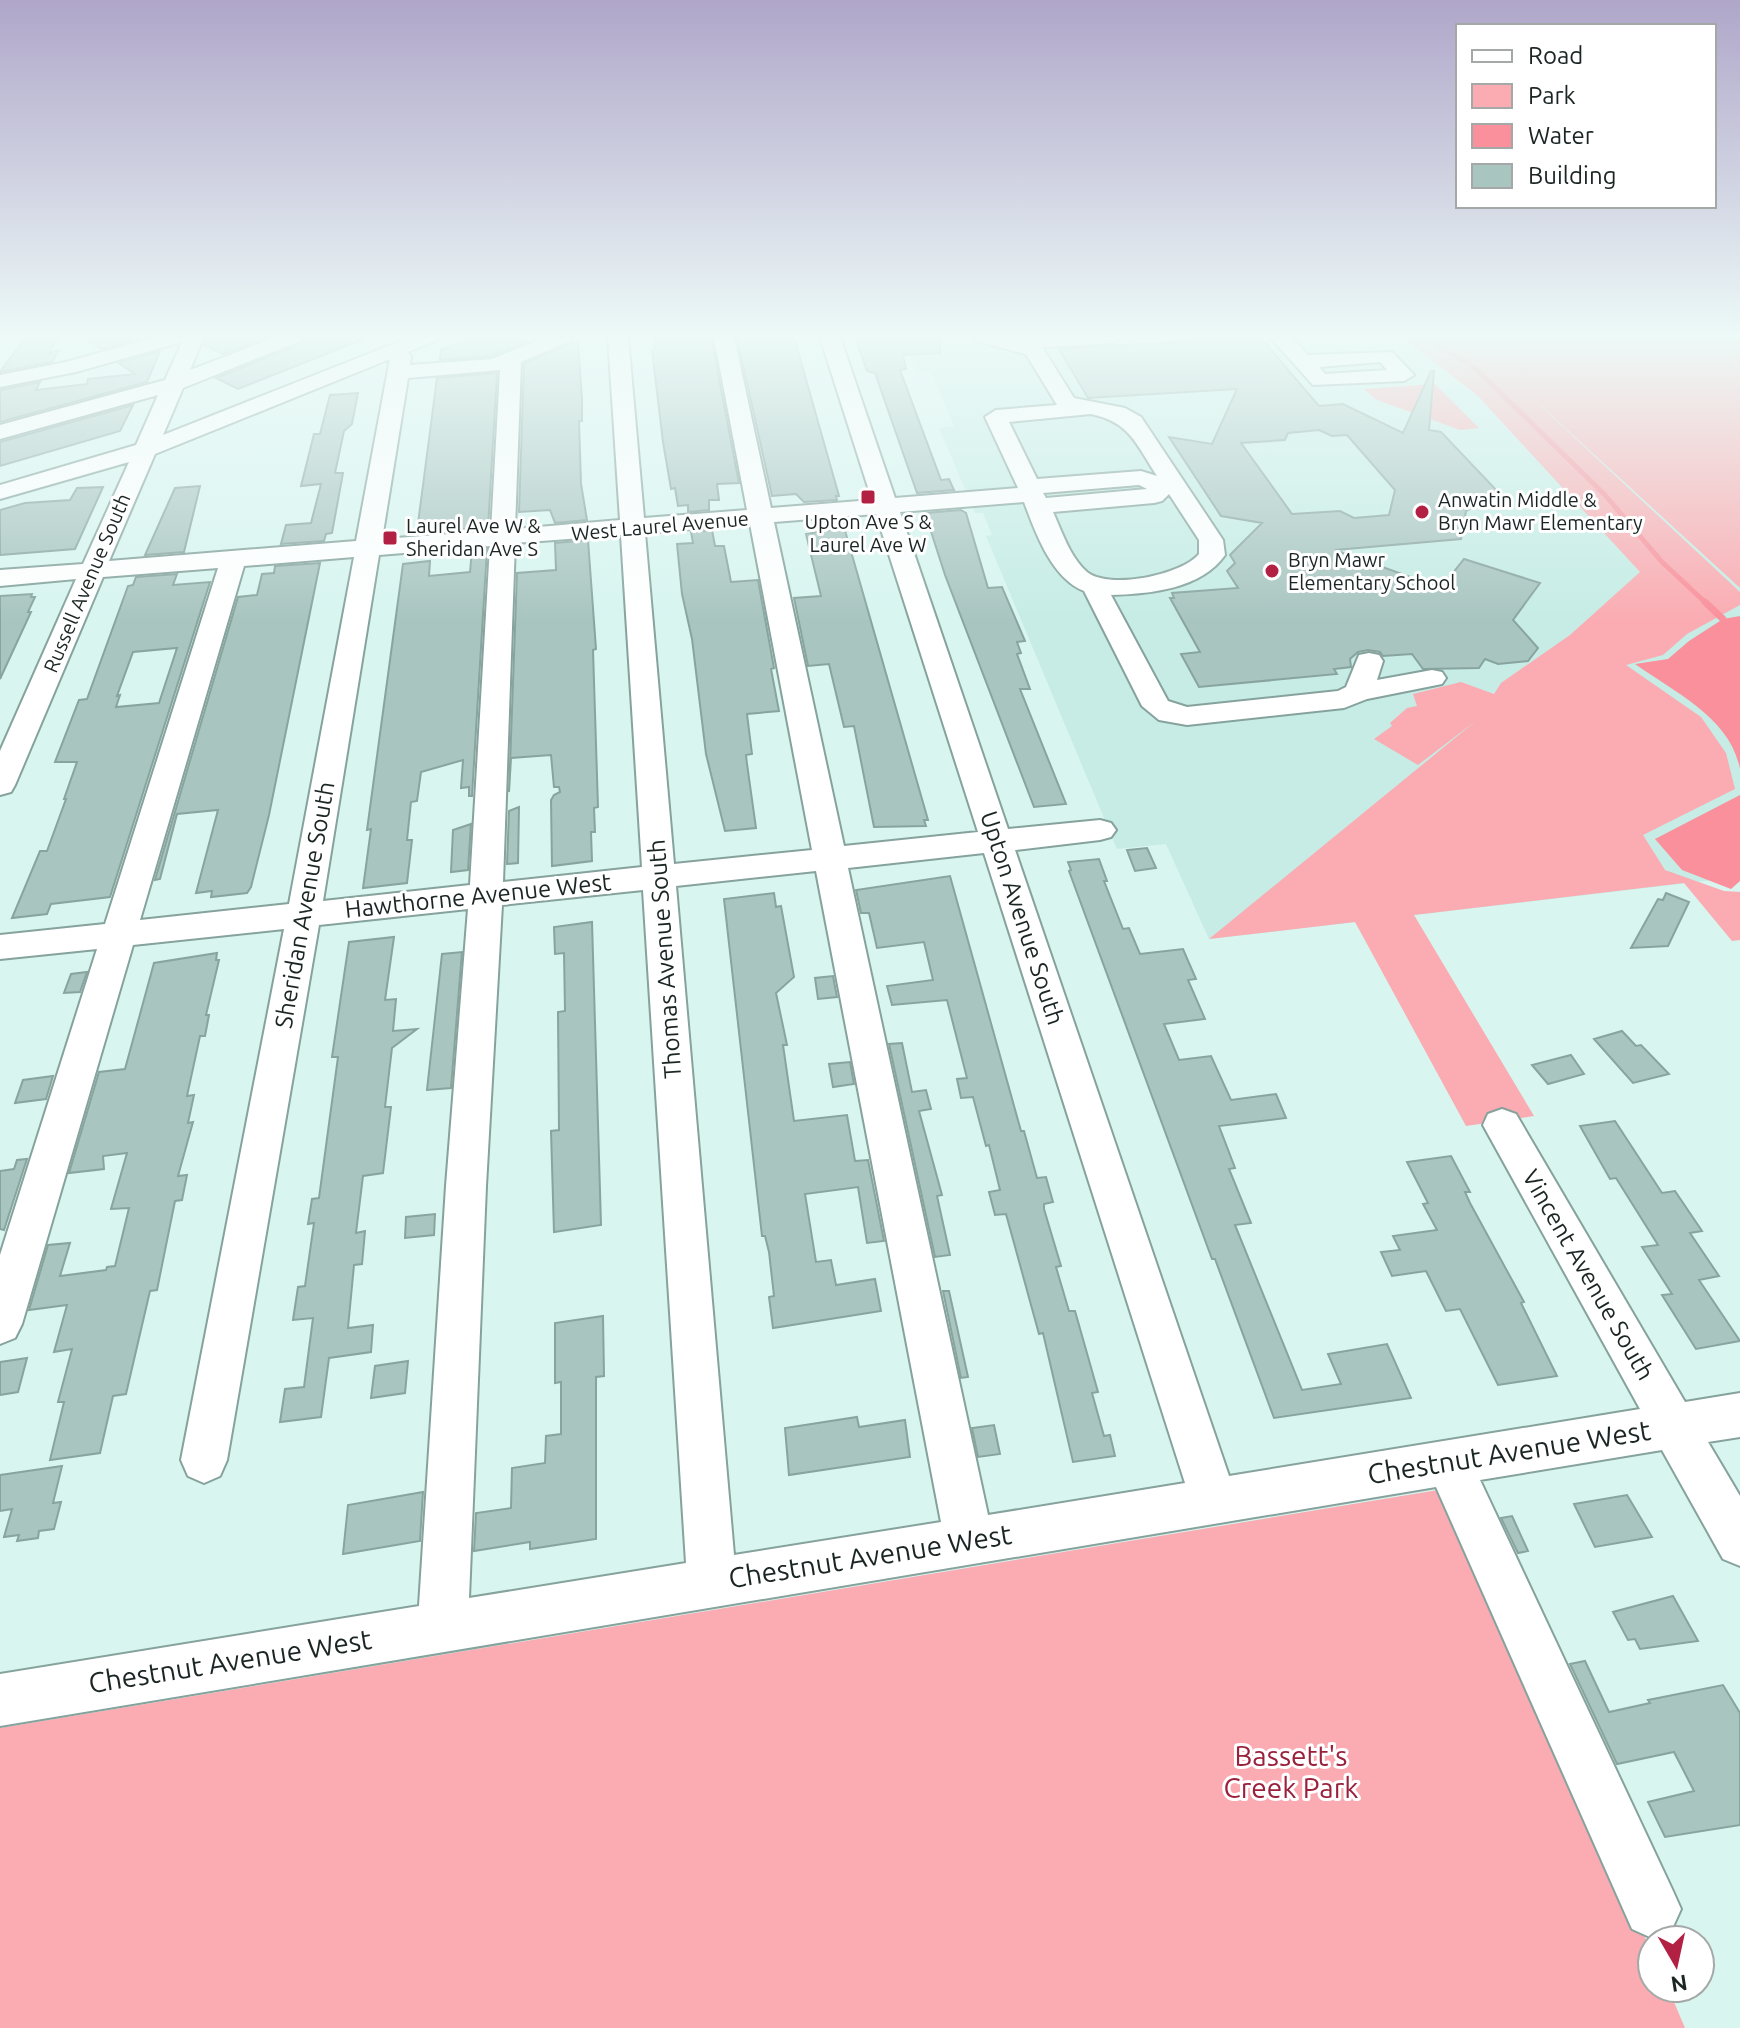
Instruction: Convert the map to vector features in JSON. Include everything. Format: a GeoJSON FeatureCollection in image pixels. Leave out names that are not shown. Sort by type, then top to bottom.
{"type":"FeatureCollection","features":[{"type":"Feature","properties":{"kind":"street","name":"Russell Avenue South"},"geometry":{"type":"LineString","coordinates":[[0,785],[152,432]]}},
{"type":"Feature","properties":{"kind":"street"},"geometry":{"type":"LineString","coordinates":[[0,492],[196,432]]}},
{"type":"Feature","properties":{"kind":"street","name":"Sheridan Avenue South"},"geometry":{"type":"LineString","coordinates":[[204,1460],[304,914],[386,432]]}},
{"type":"Feature","properties":{"kind":"street"},"geometry":{"type":"LineString","coordinates":[[443,1626],[466,1186],[486,895],[507,432]]}},
{"type":"Feature","properties":{"kind":"street","name":"Thomas Avenue South"},"geometry":{"type":"LineString","coordinates":[[625,432],[712,1582]]}},
{"type":"Feature","properties":{"kind":"street"},"geometry":{"type":"LineString","coordinates":[[743,432],[969,1540]]}},
{"type":"Feature","properties":{"kind":"street","name":"Upton Avenue South"},"geometry":{"type":"LineString","coordinates":[[861,432],[1214,1500]]}},
{"type":"Feature","properties":{"kind":"street"},"geometry":{"type":"LineString","coordinates":[[1003,432],[1065,564],[1075,575],[1094,586],[1156,706],[1169,714],[1187,716],[1322,703],[1344,699],[1359,692],[1432,678]]}},
{"type":"Feature","properties":{"kind":"street"},"geometry":{"type":"LineString","coordinates":[[1094,586],[1173,580],[1204,567],[1213,548],[1140,432]]}},
{"type":"Feature","properties":{"kind":"street"},"geometry":{"type":"LineString","coordinates":[[1033,496],[1163,465]]}},
{"type":"Feature","properties":{"kind":"street"},"geometry":{"type":"LineString","coordinates":[[1033,496],[1188,505]]}},
{"type":"Feature","properties":{"kind":"street","name":"West Laurel Avenue"},"geometry":{"type":"LineString","coordinates":[[0,578],[1033,496]]}},
{"type":"Feature","properties":{"kind":"street"},"geometry":{"type":"LineString","coordinates":[[0,1324],[233,559]]}},
{"type":"Feature","properties":{"kind":"street"},"geometry":{"type":"LineString","coordinates":[[1359,692],[1369,661]]}},
{"type":"Feature","properties":{"kind":"street","name":"Hawthorne Avenue West"},"geometry":{"type":"LineString","coordinates":[[0,947],[1100,830]]}},
{"type":"Feature","properties":{"kind":"street","name":"Vincent Avenue South"},"geometry":{"type":"LineString","coordinates":[[1502,1125],[1740,1542]]}},
{"type":"Feature","properties":{"kind":"street","name":"Chestnut Avenue West"},"geometry":{"type":"LineString","coordinates":[[0,1700],[1740,1415]]}},
{"type":"Feature","properties":{"kind":"street"},"geometry":{"type":"LineString","coordinates":[[1448,1462],[1652,1909]]}},
{"type":"Feature","properties":{"kind":"shaded area"},"geometry":{"type":"Polygon","coordinates":[[[941,432],[1571,432],[1740,588],[1740,877],[1209,939],[1166,844],[1117,849],[986,536],[992,535],[983,513],[975,513],[941,432]]]}},
{"type":"Feature","properties":{"kind":"green space"},"geometry":{"type":"Polygon","coordinates":[[[1511,432],[1568,432],[1740,592],[1740,605],[1687,634],[1663,655],[1626,665],[1701,717],[1726,753],[1735,789],[1643,835],[1665,870],[1724,891],[1740,892],[1740,940],[1732,941],[1684,883],[1414,915],[1534,1116],[1466,1126],[1355,922],[1209,939],[1477,720],[1418,765],[1374,739],[1392,726],[1390,723],[1407,708],[1417,706],[1413,694],[1461,682],[1494,694],[1501,683],[1570,635],[1640,572],[1511,432]]]}},
{"type":"Feature","properties":{"kind":"green space"},"geometry":{"type":"Polygon","coordinates":[[[1569,432],[1740,432],[1740,588],[1569,432]]]}},
{"type":"Feature","properties":{"kind":"green space","name":"Bassett's Creek Park"},"geometry":{"type":"Polygon","coordinates":[[[1444,1489],[1639,1924],[1636,1924],[1636,2004],[1675,2004],[1685,2028],[0,2028],[0,1728],[1444,1489]]]}},
{"type":"Feature","properties":{"kind":"water"},"geometry":{"type":"Polygon","coordinates":[[[1740,616],[1740,769],[1734,751],[1713,720],[1635,664],[1668,659],[1723,619],[1740,616]]]}},
{"type":"Feature","properties":{"kind":"water"},"geometry":{"type":"Polygon","coordinates":[[[1740,795],[1740,881],[1731,889],[1682,870],[1655,839],[1740,795]]]}},
{"type":"Feature","properties":{"kind":"building"},"geometry":{"type":"Polygon","coordinates":[[[37,432],[118,432],[0,466],[0,442],[37,432]]]}},
{"type":"Feature","properties":{"kind":"building"},"geometry":{"type":"Polygon","coordinates":[[[344,432],[335,473],[343,473],[332,533],[326,534],[324,541],[281,544],[286,525],[311,523],[321,484],[301,486],[314,434],[344,432]]]}},
{"type":"Feature","properties":{"kind":"building"},"geometry":{"type":"Polygon","coordinates":[[[430,432],[494,432],[488,528],[417,531],[430,432]]]}},
{"type":"Feature","properties":{"kind":"building"},"geometry":{"type":"Polygon","coordinates":[[[522,432],[579,432],[581,484],[587,520],[555,523],[550,510],[519,512],[522,432]]]}},
{"type":"Feature","properties":{"kind":"building"},"geometry":{"type":"Polygon","coordinates":[[[662,432],[729,432],[739,483],[717,484],[719,500],[709,500],[709,510],[688,512],[688,505],[678,506],[675,488],[671,489],[662,432]]]}},
{"type":"Feature","properties":{"kind":"building"},"geometry":{"type":"Polygon","coordinates":[[[758,432],[821,432],[839,496],[836,496],[837,500],[804,502],[796,494],[772,496],[758,432]]]}},
{"type":"Feature","properties":{"kind":"building"},"geometry":{"type":"Polygon","coordinates":[[[896,432],[923,432],[941,480],[949,479],[954,490],[917,493],[896,432]]]}},
{"type":"Feature","properties":{"kind":"building","name":"Anwatin Middle & Bryn Mawr Elementary"},"geometry":{"type":"Polygon","coordinates":[[[1218,432],[1302,432],[1288,433],[1285,440],[1241,443],[1292,514],[1340,511],[1354,518],[1389,515],[1395,490],[1347,435],[1332,436],[1323,432],[1441,432],[1499,493],[1466,511],[1461,539],[1335,550],[1441,588],[1464,559],[1540,583],[1513,620],[1538,648],[1528,661],[1498,664],[1485,659],[1479,668],[1423,669],[1412,654],[1383,656],[1380,652],[1368,650],[1358,652],[1350,659],[1351,667],[1334,669],[1337,674],[1199,687],[1181,654],[1200,652],[1170,598],[1174,598],[1172,593],[1238,588],[1227,571],[1235,563],[1230,555],[1262,523],[1221,516],[1169,437],[1212,444],[1218,432]]]}},
{"type":"Feature","properties":{"kind":"building"},"geometry":{"type":"Polygon","coordinates":[[[200,486],[184,552],[145,555],[175,488],[200,486]]]}},
{"type":"Feature","properties":{"kind":"building"},"geometry":{"type":"Polygon","coordinates":[[[103,487],[75,549],[0,555],[0,510],[25,503],[70,500],[77,488],[103,487]]]}},
{"type":"Feature","properties":{"kind":"building"},"geometry":{"type":"Polygon","coordinates":[[[961,510],[966,513],[988,588],[1002,587],[1025,641],[1017,642],[1021,653],[1017,654],[1030,689],[1020,689],[1066,804],[1034,807],[945,575],[925,513],[961,510]]]}},
{"type":"Feature","properties":{"kind":"building"},"geometry":{"type":"Polygon","coordinates":[[[842,520],[928,820],[924,820],[926,826],[874,827],[854,726],[844,727],[829,664],[808,666],[794,598],[821,596],[806,534],[830,530],[822,521],[842,520]]]}},
{"type":"Feature","properties":{"kind":"building"},"geometry":{"type":"Polygon","coordinates":[[[712,530],[715,546],[724,546],[731,582],[758,580],[779,711],[747,714],[752,754],[746,755],[756,828],[725,831],[706,754],[677,544],[693,543],[691,532],[712,530]]]}},
{"type":"Feature","properties":{"kind":"building"},"geometry":{"type":"Polygon","coordinates":[[[588,540],[596,649],[593,650],[598,807],[594,808],[595,832],[591,832],[592,861],[552,866],[551,800],[560,792],[559,787],[554,787],[551,755],[511,758],[509,792],[517,573],[556,570],[555,543],[588,540]]]}},
{"type":"Feature","properties":{"kind":"building"},"geometry":{"type":"Polygon","coordinates":[[[487,549],[472,796],[469,796],[469,787],[461,788],[463,760],[421,772],[417,801],[411,802],[407,840],[412,840],[407,883],[363,888],[371,829],[367,830],[403,564],[430,561],[429,576],[470,572],[472,550],[487,549]]]}},
{"type":"Feature","properties":{"kind":"building"},"geometry":{"type":"Polygon","coordinates":[[[320,563],[269,815],[251,887],[247,893],[211,897],[212,891],[196,893],[218,810],[177,814],[160,879],[155,880],[238,597],[257,595],[262,574],[274,573],[275,566],[320,563]]]}},
{"type":"Feature","properties":{"kind":"building"},"geometry":{"type":"Polygon","coordinates":[[[177,574],[173,585],[210,582],[110,897],[51,904],[47,914],[12,918],[40,851],[47,851],[77,762],[55,762],[79,700],[87,699],[128,586],[133,585],[136,577],[177,574]],[[177,648],[133,652],[116,707],[159,703],[177,648]]]}},
{"type":"Feature","properties":{"kind":"building"},"geometry":{"type":"Polygon","coordinates":[[[32,594],[31,597],[35,597],[28,612],[31,612],[0,679],[0,596],[32,594]]]}},
{"type":"Feature","properties":{"kind":"building"},"geometry":{"type":"Polygon","coordinates":[[[519,807],[518,863],[507,864],[509,811],[519,807]]]}},
{"type":"Feature","properties":{"kind":"building"},"geometry":{"type":"Polygon","coordinates":[[[471,824],[468,870],[451,872],[453,830],[471,824]]]}},
{"type":"Feature","properties":{"kind":"building"},"geometry":{"type":"Polygon","coordinates":[[[1147,848],[1156,868],[1135,871],[1127,850],[1147,848]]]}},
{"type":"Feature","properties":{"kind":"building"},"geometry":{"type":"Polygon","coordinates":[[[1099,859],[1107,881],[1104,881],[1123,929],[1129,928],[1140,954],[1183,949],[1196,979],[1188,980],[1205,1019],[1164,1024],[1179,1060],[1211,1056],[1231,1100],[1276,1094],[1286,1118],[1219,1126],[1235,1168],[1229,1169],[1251,1223],[1235,1225],[1302,1390],[1341,1384],[1328,1354],[1387,1344],[1411,1398],[1274,1418],[1069,871],[1068,862],[1099,859]]]}},
{"type":"Feature","properties":{"kind":"building"},"geometry":{"type":"Polygon","coordinates":[[[950,876],[1021,1131],[1024,1131],[1037,1178],[1046,1177],[1053,1202],[1044,1204],[1044,1209],[1061,1266],[1056,1267],[1069,1311],[1075,1311],[1098,1392],[1092,1393],[1104,1436],[1110,1435],[1115,1456],[1073,1462],[1043,1333],[1039,1334],[1006,1214],[995,1215],[989,1192],[1000,1190],[989,1145],[986,1146],[973,1097],[961,1098],[957,1079],[967,1078],[947,1000],[892,1005],[887,986],[933,980],[924,942],[877,948],[869,913],[861,913],[856,890],[950,876]]]}},
{"type":"Feature","properties":{"kind":"building"},"geometry":{"type":"Polygon","coordinates":[[[774,893],[776,907],[781,906],[794,977],[776,993],[787,1045],[783,1045],[794,1121],[847,1115],[855,1161],[868,1160],[884,1241],[867,1243],[858,1187],[805,1194],[816,1262],[831,1260],[836,1285],[875,1279],[881,1311],[773,1328],[769,1297],[774,1296],[769,1252],[765,1236],[762,1236],[724,899],[774,893]]]}},
{"type":"Feature","properties":{"kind":"building"},"geometry":{"type":"Polygon","coordinates":[[[1666,893],[1689,902],[1668,946],[1631,948],[1658,899],[1663,900],[1666,893]]]}},
{"type":"Feature","properties":{"kind":"building"},"geometry":{"type":"Polygon","coordinates":[[[592,922],[601,1225],[554,1232],[551,1131],[559,1130],[558,1012],[565,1011],[564,953],[555,954],[554,927],[592,922]]]}},
{"type":"Feature","properties":{"kind":"building"},"geometry":{"type":"Polygon","coordinates":[[[394,937],[385,1000],[396,999],[393,1031],[417,1029],[392,1048],[385,1107],[391,1107],[383,1173],[363,1176],[356,1233],[365,1231],[362,1264],[354,1265],[348,1328],[373,1325],[371,1352],[329,1358],[321,1417],[280,1422],[285,1389],[304,1387],[313,1318],[293,1320],[298,1287],[305,1286],[314,1223],[308,1224],[312,1199],[319,1198],[338,1057],[332,1057],[349,942],[394,937]]]}},
{"type":"Feature","properties":{"kind":"building"},"geometry":{"type":"Polygon","coordinates":[[[462,952],[451,1088],[427,1090],[442,954],[462,952]]]}},
{"type":"Feature","properties":{"kind":"building"},"geometry":{"type":"Polygon","coordinates":[[[217,953],[216,960],[219,960],[206,1015],[209,1015],[205,1036],[200,1036],[187,1096],[194,1095],[188,1123],[193,1122],[178,1176],[187,1175],[182,1200],[175,1201],[157,1290],[150,1291],[126,1394],[113,1396],[100,1453],[50,1460],[64,1402],[58,1402],[72,1349],[54,1352],[67,1305],[29,1310],[48,1245],[70,1243],[60,1276],[115,1266],[129,1208],[111,1209],[127,1153],[103,1156],[104,1169],[69,1173],[99,1072],[125,1069],[154,963],[217,953]]]}},
{"type":"Feature","properties":{"kind":"building"},"geometry":{"type":"Polygon","coordinates":[[[87,972],[80,992],[64,993],[71,974],[87,972]]]}},
{"type":"Feature","properties":{"kind":"building"},"geometry":{"type":"Polygon","coordinates":[[[833,976],[837,997],[818,999],[815,978],[833,976]]]}},
{"type":"Feature","properties":{"kind":"building"},"geometry":{"type":"Polygon","coordinates":[[[1622,1031],[1636,1046],[1641,1045],[1669,1074],[1633,1083],[1594,1039],[1622,1031]]]}},
{"type":"Feature","properties":{"kind":"building"},"geometry":{"type":"Polygon","coordinates":[[[902,1043],[912,1092],[926,1090],[931,1109],[919,1111],[942,1195],[937,1196],[950,1255],[935,1257],[889,1044],[902,1043]]]}},
{"type":"Feature","properties":{"kind":"building"},"geometry":{"type":"Polygon","coordinates":[[[1571,1055],[1584,1074],[1548,1084],[1532,1065],[1571,1055]]]}},
{"type":"Feature","properties":{"kind":"building"},"geometry":{"type":"Polygon","coordinates":[[[850,1062],[854,1084],[833,1087],[829,1064],[850,1062]]]}},
{"type":"Feature","properties":{"kind":"building"},"geometry":{"type":"Polygon","coordinates":[[[53,1076],[46,1099],[15,1103],[23,1080],[53,1076]]]}},
{"type":"Feature","properties":{"kind":"building"},"geometry":{"type":"Polygon","coordinates":[[[1615,1121],[1662,1193],[1675,1191],[1702,1231],[1690,1233],[1719,1276],[1699,1280],[1740,1341],[1696,1349],[1662,1295],[1672,1294],[1642,1247],[1658,1245],[1616,1178],[1610,1179],[1580,1126],[1615,1121]]]}},
{"type":"Feature","properties":{"kind":"building"},"geometry":{"type":"Polygon","coordinates":[[[1451,1156],[1470,1192],[1465,1192],[1470,1203],[1524,1302],[1521,1303],[1557,1376],[1498,1385],[1460,1309],[1446,1311],[1426,1271],[1392,1276],[1381,1252],[1400,1250],[1393,1236],[1437,1230],[1423,1204],[1428,1203],[1407,1162],[1451,1156]]]}},
{"type":"Feature","properties":{"kind":"building"},"geometry":{"type":"Polygon","coordinates":[[[27,1159],[4,1230],[0,1229],[0,1171],[14,1169],[17,1160],[27,1159]]]}},
{"type":"Feature","properties":{"kind":"building"},"geometry":{"type":"Polygon","coordinates":[[[435,1214],[434,1235],[405,1238],[406,1217],[435,1214]]]}},
{"type":"Feature","properties":{"kind":"building"},"geometry":{"type":"Polygon","coordinates":[[[943,1291],[949,1291],[968,1377],[961,1378],[943,1291]]]}},
{"type":"Feature","properties":{"kind":"building"},"geometry":{"type":"Polygon","coordinates":[[[603,1316],[604,1376],[596,1377],[596,1539],[530,1549],[530,1542],[474,1551],[476,1513],[511,1508],[512,1468],[545,1463],[546,1436],[561,1434],[561,1382],[555,1383],[555,1323],[603,1316]]]}},
{"type":"Feature","properties":{"kind":"building"},"geometry":{"type":"Polygon","coordinates":[[[27,1358],[18,1392],[0,1395],[0,1362],[27,1358]]]}},
{"type":"Feature","properties":{"kind":"building"},"geometry":{"type":"Polygon","coordinates":[[[408,1361],[405,1393],[371,1398],[375,1366],[408,1361]]]}},
{"type":"Feature","properties":{"kind":"building"},"geometry":{"type":"Polygon","coordinates":[[[857,1417],[859,1427],[905,1420],[910,1457],[789,1475],[785,1428],[857,1417]]]}},
{"type":"Feature","properties":{"kind":"building"},"geometry":{"type":"Polygon","coordinates":[[[994,1425],[1000,1454],[978,1457],[972,1428],[994,1425]]]}},
{"type":"Feature","properties":{"kind":"building"},"geometry":{"type":"Polygon","coordinates":[[[62,1466],[53,1503],[61,1502],[54,1529],[39,1531],[38,1538],[17,1541],[19,1535],[4,1537],[12,1509],[0,1511],[0,1475],[62,1466]]]}},
{"type":"Feature","properties":{"kind":"building"},"geometry":{"type":"Polygon","coordinates":[[[423,1492],[420,1541],[343,1554],[348,1505],[423,1492]]]}},
{"type":"Feature","properties":{"kind":"building"},"geometry":{"type":"Polygon","coordinates":[[[1627,1495],[1652,1537],[1595,1547],[1574,1504],[1627,1495]]]}},
{"type":"Feature","properties":{"kind":"building"},"geometry":{"type":"Polygon","coordinates":[[[1512,1516],[1528,1551],[1518,1553],[1501,1518],[1512,1516]]]}},
{"type":"Feature","properties":{"kind":"building"},"geometry":{"type":"Polygon","coordinates":[[[1673,1596],[1698,1641],[1640,1649],[1635,1639],[1628,1640],[1613,1612],[1673,1596]]]}},
{"type":"Feature","properties":{"kind":"building"},"geometry":{"type":"Polygon","coordinates":[[[1585,1661],[1609,1712],[1650,1703],[1648,1700],[1723,1685],[1740,1713],[1740,1825],[1665,1837],[1648,1802],[1694,1791],[1674,1752],[1617,1764],[1570,1664],[1585,1661]]]}},
{"type":"Feature","properties":{"kind":"waterway"},"geometry":{"type":"LineString","coordinates":[[1540,432],[1605,495],[1662,562],[1707,604]]}},
{"type":"Feature","properties":{"kind":"waterway"},"geometry":{"type":"LineString","coordinates":[[1705,602],[1723,619]]}},
{"type":"Feature","properties":{"kind":"place","name":"Upton Ave S & Laurel Ave W"},"geometry":{"type":"Point","coordinates":[868,497]}},
{"type":"Feature","properties":{"kind":"place","name":"Anwatin Middle & Bryn Mawr Elementary"},"geometry":{"type":"Point","coordinates":[1422,512]}},
{"type":"Feature","properties":{"kind":"place","name":"Laurel Ave W & Sheridan Ave S"},"geometry":{"type":"Point","coordinates":[390,538]}},
{"type":"Feature","properties":{"kind":"place","name":"Bryn Mawr Elementary School"},"geometry":{"type":"Point","coordinates":[1272,571]}}]}
